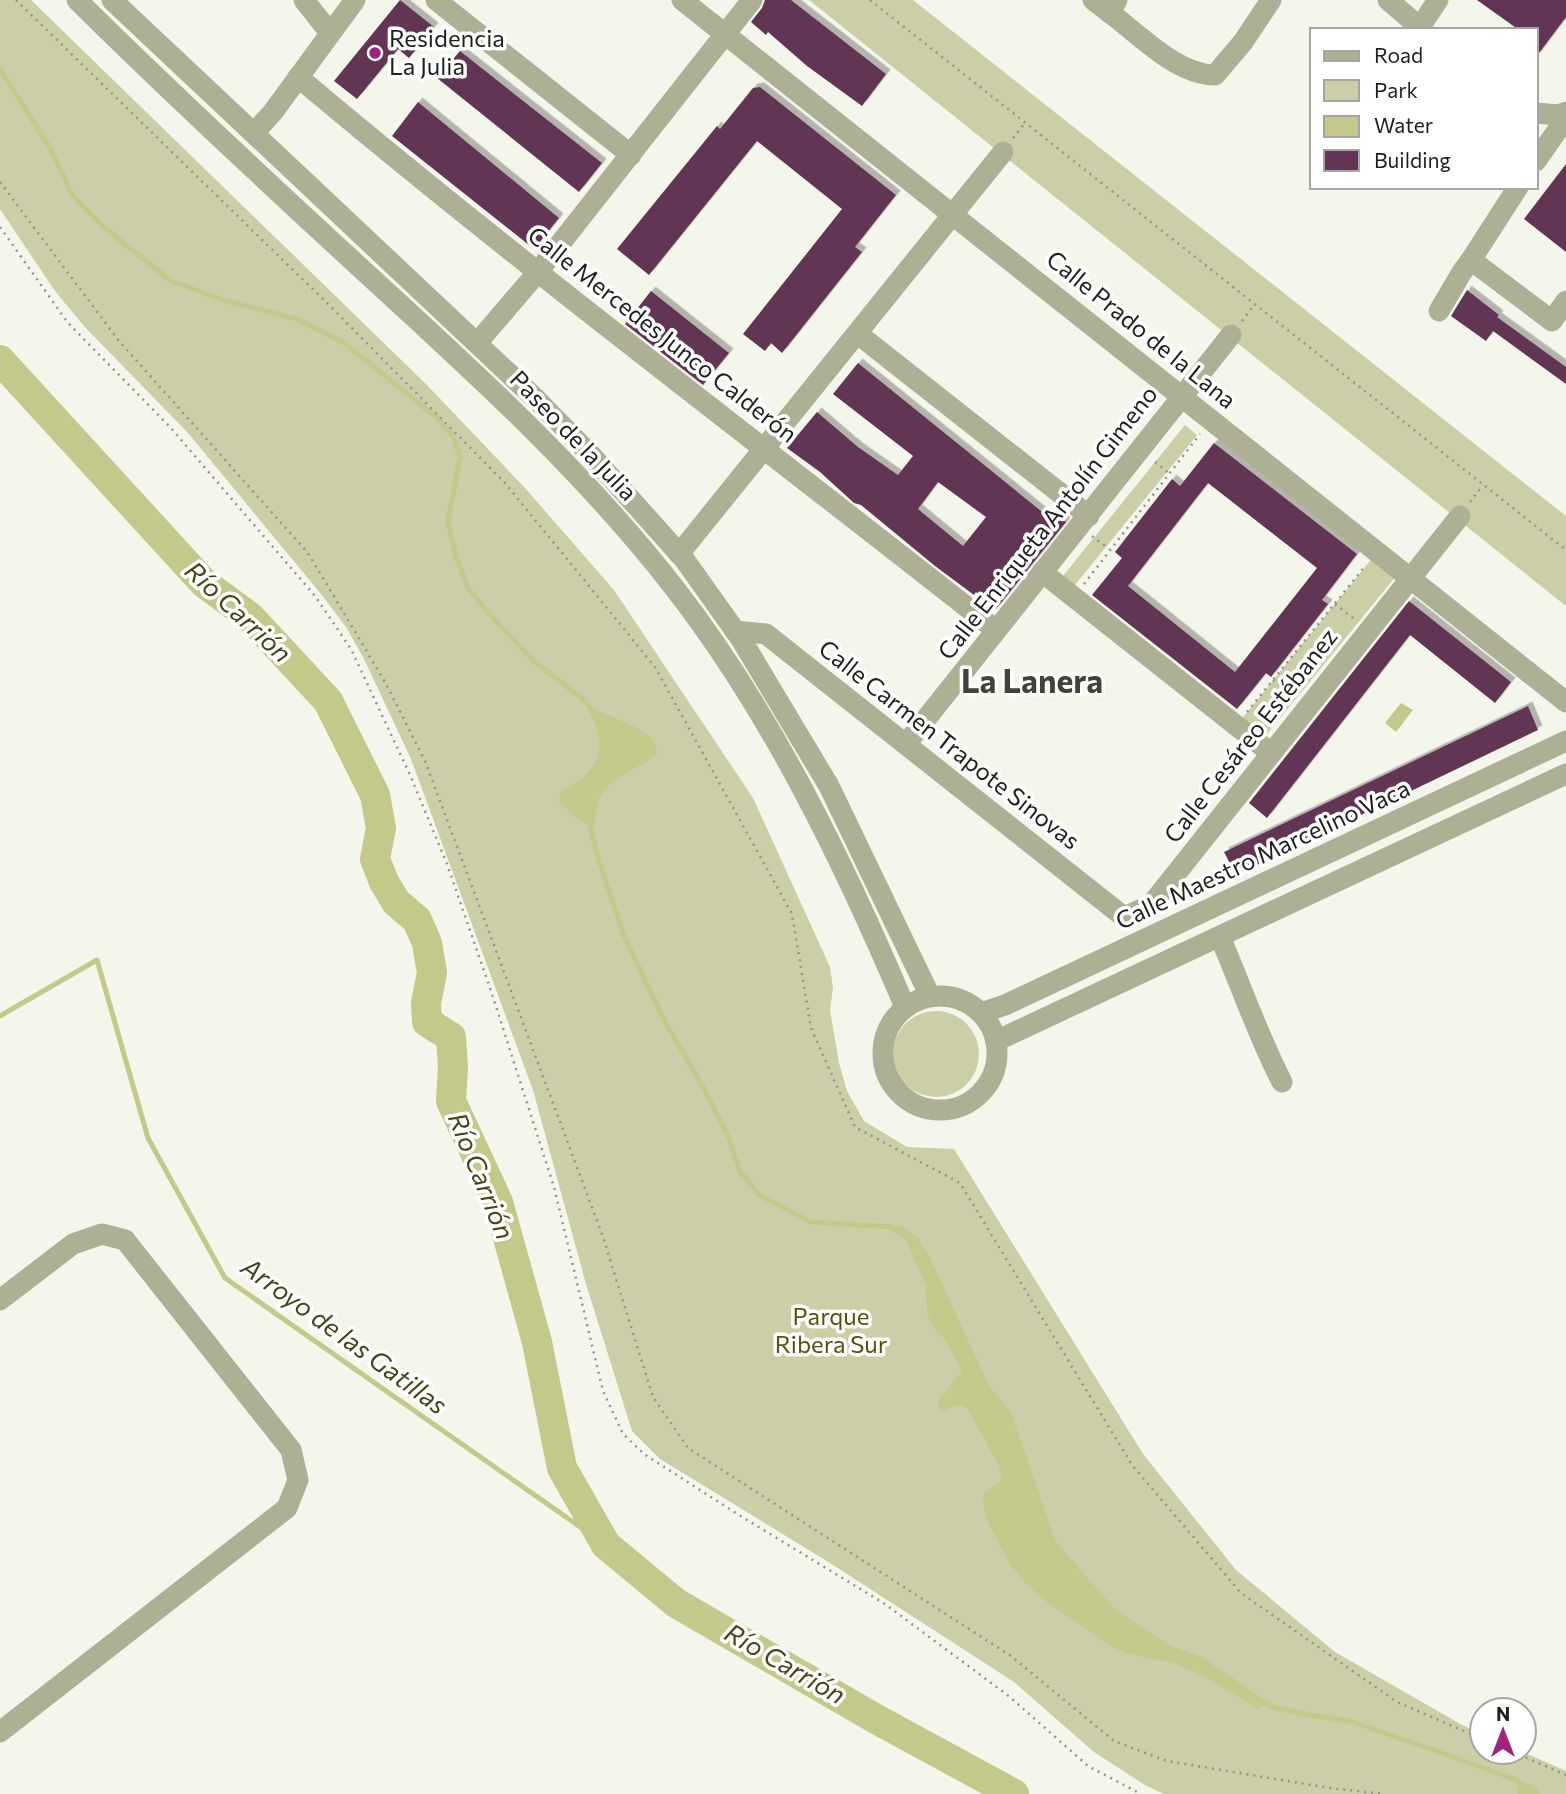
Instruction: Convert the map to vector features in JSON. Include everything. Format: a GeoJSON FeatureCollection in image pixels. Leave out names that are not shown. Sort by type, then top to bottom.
{"type":"FeatureCollection","features":[{"type":"Feature","properties":{"kind":"street","name":"Paseo de la Julia"},"geometry":{"type":"LineString","coordinates":[[77,0],[503,400],[634,537],[678,592],[749,695],[848,879],[905,1007]]}},
{"type":"Feature","properties":{"kind":"street","name":"Paseo de la Julia"},"geometry":{"type":"LineString","coordinates":[[112,0],[477,343],[590,454],[679,554],[735,631],[829,786],[930,996]]}},
{"type":"Feature","properties":{"kind":"street"},"geometry":{"type":"LineString","coordinates":[[304,0],[330,33]]}},
{"type":"Feature","properties":{"kind":"street"},"geometry":{"type":"LineString","coordinates":[[254,133],[355,0]]}},
{"type":"Feature","properties":{"kind":"street"},"geometry":{"type":"LineString","coordinates":[[436,0],[631,155]]}},
{"type":"Feature","properties":{"kind":"street","name":"Calle Prado de la Lana"},"geometry":{"type":"LineString","coordinates":[[682,0],[1566,702]]}},
{"type":"Feature","properties":{"kind":"street"},"geometry":{"type":"LineString","coordinates":[[477,343],[537,273],[752,0]]}},
{"type":"Feature","properties":{"kind":"street"},"geometry":{"type":"LineString","coordinates":[[1093,0],[1114,6],[1189,71],[1203,75],[1215,75],[1243,42],[1271,0]]}},
{"type":"Feature","properties":{"kind":"street"},"geometry":{"type":"LineString","coordinates":[[1388,0],[1421,28]]}},
{"type":"Feature","properties":{"kind":"street"},"geometry":{"type":"LineString","coordinates":[[1423,28],[1438,0]]}},
{"type":"Feature","properties":{"kind":"street","name":"Calle Mercedes Junco Calderón"},"geometry":{"type":"LineString","coordinates":[[298,77],[537,273],[766,448],[996,630]]}},
{"type":"Feature","properties":{"kind":"street"},"geometry":{"type":"LineString","coordinates":[[1538,113],[1566,113]]}},
{"type":"Feature","properties":{"kind":"street"},"geometry":{"type":"LineString","coordinates":[[1538,159],[1563,130]]}},
{"type":"Feature","properties":{"kind":"street"},"geometry":{"type":"LineString","coordinates":[[679,554],[1003,152]]}},
{"type":"Feature","properties":{"kind":"street"},"geometry":{"type":"LineString","coordinates":[[1439,311],[1517,189]]}},
{"type":"Feature","properties":{"kind":"street"},"geometry":{"type":"LineString","coordinates":[[1472,260],[1559,326],[1566,301]]}},
{"type":"Feature","properties":{"kind":"street"},"geometry":{"type":"LineString","coordinates":[[858,334],[1090,526]]}},
{"type":"Feature","properties":{"kind":"street","name":"Calle Enriqueta Antolín Gimeno"},"geometry":{"type":"LineString","coordinates":[[906,744],[1042,572],[1090,526],[1182,396],[1231,335]]}},
{"type":"Feature","properties":{"kind":"street"},"geometry":{"type":"LineString","coordinates":[[1410,577],[1460,516]]}},
{"type":"Feature","properties":{"kind":"street"},"geometry":{"type":"LineString","coordinates":[[1042,572],[1271,753]]}},
{"type":"Feature","properties":{"kind":"street","name":"Calle Cesáreo Estébanez"},"geometry":{"type":"LineString","coordinates":[[1124,917],[1151,905],[1410,577]]}},
{"type":"Feature","properties":{"kind":"street","name":"Calle Carmen Trapote Sinovas"},"geometry":{"type":"LineString","coordinates":[[735,631],[766,634],[1124,917]]}},
{"type":"Feature","properties":{"kind":"street","name":"Calle Maestro Marcelino Vaca"},"geometry":{"type":"LineString","coordinates":[[981,1013],[1005,1005],[1566,741]]}},
{"type":"Feature","properties":{"kind":"street"},"geometry":{"type":"LineString","coordinates":[[996,1041],[1566,774]]}},
{"type":"Feature","properties":{"kind":"street"},"geometry":{"type":"LineString","coordinates":[[1220,937],[1264,1048],[1282,1082]]}},
{"type":"Feature","properties":{"kind":"street"},"geometry":{"type":"LineString","coordinates":[[930,996],[958,998],[981,1013],[991,1027],[996,1041],[996,1068],[989,1083],[978,1096],[965,1105],[950,1110],[932,1110],[913,1104],[897,1092],[886,1075],[882,1048],[887,1029],[905,1007],[930,996]]}},
{"type":"Feature","properties":{"kind":"street"},"geometry":{"type":"LineString","coordinates":[[0,1300],[72,1244],[102,1234],[125,1240],[291,1450],[298,1480],[287,1508],[0,1732]]}},
{"type":"Feature","properties":{"kind":"path"},"geometry":{"type":"LineString","coordinates":[[16,0],[333,309],[505,484],[655,667],[792,914],[811,1028],[855,1128],[960,1182],[1132,1465],[1241,1592],[1397,1702],[1468,1733]]}},
{"type":"Feature","properties":{"kind":"path"},"geometry":{"type":"LineString","coordinates":[[870,0],[1566,550]]}},
{"type":"Feature","properties":{"kind":"path"},"geometry":{"type":"LineString","coordinates":[[0,182],[119,341],[308,553],[385,682],[425,761],[602,1234],[653,1396],[688,1448],[1011,1656],[1115,1741],[1167,1761],[1330,1788],[1385,1794]]}},
{"type":"Feature","properties":{"kind":"path"},"geometry":{"type":"LineString","coordinates":[[0,227],[68,323],[170,426],[314,596],[351,649],[410,775],[460,902],[554,1187],[603,1391],[623,1434],[644,1454],[676,1475],[885,1604],[1010,1697],[1088,1766],[1141,1794]]}},
{"type":"Feature","properties":{"kind":"path"},"geometry":{"type":"LineString","coordinates":[[1074,598],[1211,419]]}},
{"type":"Feature","properties":{"kind":"path"},"geometry":{"type":"LineString","coordinates":[[1152,460],[1169,473]]}},
{"type":"Feature","properties":{"kind":"path"},"geometry":{"type":"LineString","coordinates":[[1090,526],[1110,550]]}},
{"type":"Feature","properties":{"kind":"path"},"geometry":{"type":"LineString","coordinates":[[1236,726],[1378,551]]}},
{"type":"Feature","properties":{"kind":"path"},"geometry":{"type":"LineString","coordinates":[[1335,604],[1358,623]]}},
{"type":"Feature","properties":{"kind":"path"},"geometry":{"type":"LineString","coordinates":[[1273,680],[1297,698]]}},
{"type":"Feature","properties":{"kind":"path"},"geometry":{"type":"LineString","coordinates":[[1538,1762],[1566,1774]]}},
{"type":"Feature","properties":{"kind":"green space","name":"Parque Ribera Sur"},"geometry":{"type":"Polygon","coordinates":[[[0,0],[31,0],[427,385],[525,488],[614,590],[753,798],[830,967],[833,988],[830,1010],[839,1063],[847,1091],[864,1121],[907,1147],[954,1149],[1143,1454],[1236,1570],[1335,1652],[1468,1728],[1468,1766],[1538,1766],[1538,1759],[1566,1771],[1566,1794],[1164,1794],[1094,1752],[1014,1682],[830,1563],[660,1459],[632,1431],[586,1284],[533,1090],[411,759],[364,659],[346,627],[321,594],[188,433],[83,325],[55,291],[0,209],[0,0]]]}},
{"type":"Feature","properties":{"kind":"green space"},"geometry":{"type":"Polygon","coordinates":[[[809,0],[913,0],[1566,516],[1566,606],[809,0]]]}},
{"type":"Feature","properties":{"kind":"green space"},"geometry":{"type":"Polygon","coordinates":[[[1185,425],[1197,435],[1075,585],[1063,576],[1185,425]]]}},
{"type":"Feature","properties":{"kind":"green space"},"geometry":{"type":"Polygon","coordinates":[[[1378,551],[1401,570],[1259,744],[1236,726],[1378,551]]]}},
{"type":"Feature","properties":{"kind":"green space"},"geometry":{"type":"Polygon","coordinates":[[[936,1011],[960,1018],[972,1030],[979,1054],[972,1078],[960,1090],[936,1097],[912,1090],[900,1078],[893,1054],[900,1030],[912,1018],[936,1011]]]}},
{"type":"Feature","properties":{"kind":"water"},"geometry":{"type":"Polygon","coordinates":[[[1401,703],[1413,710],[1396,732],[1385,723],[1401,703]]]}},
{"type":"Feature","properties":{"kind":"water"},"geometry":{"type":"Polygon","coordinates":[[[589,707],[635,727],[654,740],[657,753],[607,787],[597,809],[595,826],[579,821],[559,801],[561,791],[579,781],[597,759],[599,740],[589,707]]]}},
{"type":"Feature","properties":{"kind":"water"},"geometry":{"type":"Polygon","coordinates":[[[901,1225],[918,1238],[930,1258],[989,1386],[1011,1412],[1056,1542],[1112,1606],[1171,1646],[1200,1656],[1252,1691],[1265,1703],[1258,1709],[1183,1667],[1129,1654],[1111,1646],[1045,1600],[1013,1567],[991,1527],[984,1505],[984,1493],[1002,1481],[999,1466],[968,1409],[958,1406],[942,1411],[939,1408],[938,1401],[962,1371],[927,1313],[926,1286],[910,1249],[902,1234],[890,1227],[901,1225]]]}},
{"type":"Feature","properties":{"kind":"water"},"geometry":{"type":"Polygon","coordinates":[[[1517,1780],[1535,1786],[1540,1794],[1518,1794],[1517,1780]]]}},
{"type":"Feature","properties":{"kind":"building","name":"Residencia La Julia"},"geometry":{"type":"Polygon","coordinates":[[[400,0],[434,27],[409,58],[398,49],[357,99],[334,81],[400,0]]]}},
{"type":"Feature","properties":{"kind":"building"},"geometry":{"type":"Polygon","coordinates":[[[765,0],[791,0],[886,74],[862,106],[807,66],[768,32],[766,35],[751,22],[765,0]]]}},
{"type":"Feature","properties":{"kind":"building"},"geometry":{"type":"Polygon","coordinates":[[[1477,0],[1566,0],[1566,17],[1538,54],[1538,28],[1516,28],[1477,0]]]}},
{"type":"Feature","properties":{"kind":"building"},"geometry":{"type":"Polygon","coordinates":[[[460,51],[602,163],[579,192],[437,78],[460,51]]]}},
{"type":"Feature","properties":{"kind":"building"},"geometry":{"type":"Polygon","coordinates":[[[760,87],[896,195],[855,247],[862,252],[782,353],[771,343],[765,351],[743,334],[842,209],[757,141],[649,275],[617,249],[717,126],[720,129],[753,88],[760,87]]]}},
{"type":"Feature","properties":{"kind":"building"},"geometry":{"type":"Polygon","coordinates":[[[418,102],[559,218],[534,249],[392,136],[418,102]]]}},
{"type":"Feature","properties":{"kind":"building"},"geometry":{"type":"Polygon","coordinates":[[[1566,164],[1566,252],[1524,219],[1566,164]]]}},
{"type":"Feature","properties":{"kind":"building"},"geometry":{"type":"Polygon","coordinates":[[[1467,290],[1499,315],[1497,317],[1566,367],[1566,384],[1493,331],[1486,341],[1451,316],[1467,290]]]}},
{"type":"Feature","properties":{"kind":"building"},"geometry":{"type":"Polygon","coordinates":[[[651,291],[729,353],[703,385],[625,324],[651,291]]]}},
{"type":"Feature","properties":{"kind":"building"},"geometry":{"type":"Polygon","coordinates":[[[858,363],[1046,515],[1049,511],[1066,522],[996,609],[976,592],[974,595],[935,566],[787,448],[817,412],[858,447],[898,475],[913,456],[833,394],[858,363]],[[938,482],[918,509],[963,546],[986,517],[938,482]]]}},
{"type":"Feature","properties":{"kind":"building"},"geometry":{"type":"Polygon","coordinates":[[[1214,443],[1357,554],[1322,600],[1328,604],[1271,677],[1266,673],[1237,709],[1092,595],[1122,558],[1115,552],[1172,479],[1180,486],[1214,443]],[[1208,483],[1128,586],[1235,672],[1317,568],[1208,483]]]}},
{"type":"Feature","properties":{"kind":"building"},"geometry":{"type":"Polygon","coordinates":[[[1409,601],[1511,682],[1495,703],[1410,635],[1267,818],[1249,803],[1409,601]]]}},
{"type":"Feature","properties":{"kind":"building"},"geometry":{"type":"Polygon","coordinates":[[[1528,706],[1538,730],[1236,875],[1224,852],[1528,706]]]}},
{"type":"Feature","properties":{"kind":"waterway"},"geometry":{"type":"LineString","coordinates":[[0,69],[50,148],[73,196],[105,228],[171,281],[226,301],[297,319],[344,343],[436,417],[453,436],[460,457],[448,521],[456,557],[468,588],[535,662],[583,699],[593,712]]}},
{"type":"Feature","properties":{"kind":"waterway","name":"Río Carrión"},"geometry":{"type":"LineString","coordinates":[[0,360],[204,583],[250,617],[328,701],[375,795],[381,828],[375,859],[384,882],[396,902],[417,920],[427,943],[432,973],[426,1003],[427,1022],[451,1037],[451,1101],[498,1202],[537,1342],[562,1468],[606,1545],[676,1603],[876,1719],[1014,1794]]}},
{"type":"Feature","properties":{"kind":"waterway"},"geometry":{"type":"LineString","coordinates":[[589,822],[625,938],[664,1020],[727,1134],[740,1171],[759,1195],[811,1222],[890,1227],[908,1238]]}},
{"type":"Feature","properties":{"kind":"waterway","name":"Arroyo de las Gatillas"},"geometry":{"type":"LineString","coordinates":[[0,1016],[97,960],[148,1138],[225,1278],[606,1545]]}},
{"type":"Feature","properties":{"kind":"waterway"},"geometry":{"type":"LineString","coordinates":[[1260,1700],[1273,1707],[1350,1721],[1422,1746],[1517,1780],[1526,1794]]}},
{"type":"Feature","properties":{"kind":"place","name":"Residencia La Julia"},"geometry":{"type":"Point","coordinates":[375,53]}},
{"type":"Feature","properties":{"kind":"district","name":"La Lanera"},"geometry":{"type":"Point","coordinates":[1032,682]}}]}
